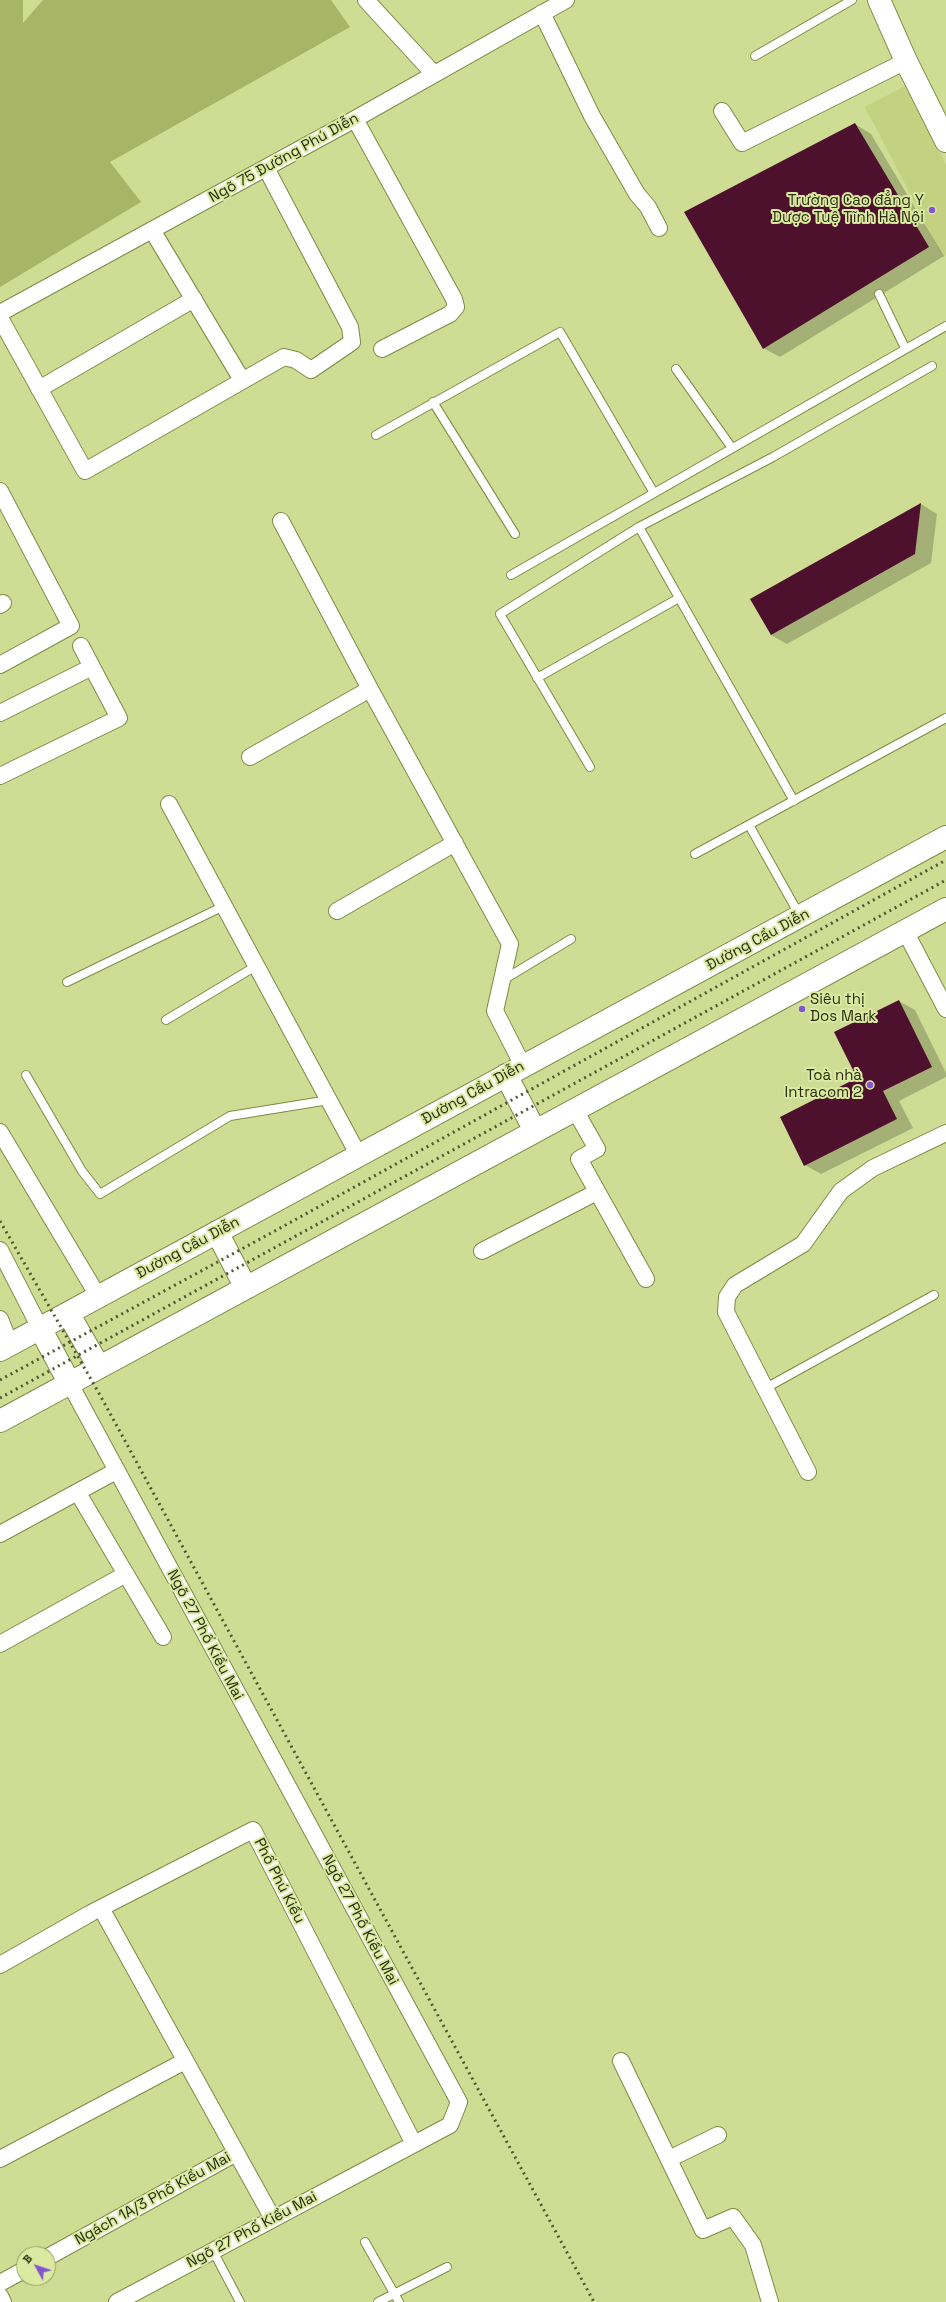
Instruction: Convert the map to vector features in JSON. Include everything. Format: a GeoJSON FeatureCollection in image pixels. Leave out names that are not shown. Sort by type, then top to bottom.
{"type":"FeatureCollection","features":[{"type":"Feature","properties":{"kind":"main road"},"geometry":{"type":"LineString","coordinates":[[879,0],[906,62],[946,141]]}},
{"type":"Feature","properties":{"kind":"main road","name":"Đường Cầu Diễn"},"geometry":{"type":"LineString","coordinates":[[5,1347],[515,1070],[801,917],[946,837]]}},
{"type":"Feature","properties":{"kind":"main road"},"geometry":{"type":"LineString","coordinates":[[0,1421],[946,908]]}},
{"type":"Feature","properties":{"kind":"main road"},"geometry":{"type":"LineString","coordinates":[[515,1070],[536,1131]]}},
{"type":"Feature","properties":{"kind":"main road"},"geometry":{"type":"LineString","coordinates":[[217,1232],[246,1288]]}},
{"type":"Feature","properties":{"kind":"main road"},"geometry":{"type":"LineString","coordinates":[[68,1313],[99,1367]]}},
{"type":"Feature","properties":{"kind":"main road"},"geometry":{"type":"LineString","coordinates":[[40,1328],[70,1384]]}},
{"type":"Feature","properties":{"kind":"street"},"geometry":{"type":"LineString","coordinates":[[366,0],[434,74]]}},
{"type":"Feature","properties":{"kind":"street","name":"Ngõ 75 Đường Phú Diễn"},"geometry":{"type":"LineString","coordinates":[[0,314],[355,119],[566,0]]}},
{"type":"Feature","properties":{"kind":"street"},"geometry":{"type":"LineString","coordinates":[[542,13],[592,116],[637,194],[648,207],[659,228]]}},
{"type":"Feature","properties":{"kind":"street"},"geometry":{"type":"LineString","coordinates":[[722,111],[742,143],[906,62]]}},
{"type":"Feature","properties":{"kind":"street"},"geometry":{"type":"LineString","coordinates":[[355,119],[454,299],[456,307],[450,314],[382,349]]}},
{"type":"Feature","properties":{"kind":"street"},"geometry":{"type":"LineString","coordinates":[[0,318],[85,471],[284,357],[296,360],[310,370],[352,342],[350,328],[266,168]]}},
{"type":"Feature","properties":{"kind":"street"},"geometry":{"type":"LineString","coordinates":[[152,230],[242,380]]}},
{"type":"Feature","properties":{"kind":"street"},"geometry":{"type":"LineString","coordinates":[[39,389],[194,299]]}},
{"type":"Feature","properties":{"kind":"street"},"geometry":{"type":"LineString","coordinates":[[0,491],[71,626],[0,665]]}},
{"type":"Feature","properties":{"kind":"street"},"geometry":{"type":"LineString","coordinates":[[281,521],[370,690],[510,944],[495,1011],[515,1070]]}},
{"type":"Feature","properties":{"kind":"street"},"geometry":{"type":"LineString","coordinates":[[0,776],[119,718],[81,646]]}},
{"type":"Feature","properties":{"kind":"street"},"geometry":{"type":"LineString","coordinates":[[0,713],[92,667]]}},
{"type":"Feature","properties":{"kind":"street"},"geometry":{"type":"LineString","coordinates":[[250,757],[370,690]]}},
{"type":"Feature","properties":{"kind":"street"},"geometry":{"type":"LineString","coordinates":[[169,804],[359,1156]]}},
{"type":"Feature","properties":{"kind":"street"},"geometry":{"type":"LineString","coordinates":[[337,911],[455,843]]}},
{"type":"Feature","properties":{"kind":"street"},"geometry":{"type":"LineString","coordinates":[[905,931],[946,1010]]}},
{"type":"Feature","properties":{"kind":"street"},"geometry":{"type":"LineString","coordinates":[[575,1110],[597,1149],[578,1159],[646,1279]]}},
{"type":"Feature","properties":{"kind":"street"},"geometry":{"type":"LineString","coordinates":[[0,1132],[98,1296]]}},
{"type":"Feature","properties":{"kind":"street"},"geometry":{"type":"LineString","coordinates":[[808,1472],[764,1389],[726,1312],[727,1298],[735,1285],[803,1244],[840,1191],[873,1168],[946,1133]]}},
{"type":"Feature","properties":{"kind":"street"},"geometry":{"type":"LineString","coordinates":[[482,1251],[597,1192]]}},
{"type":"Feature","properties":{"kind":"street"},"geometry":{"type":"LineString","coordinates":[[0,1250],[40,1328]]}},
{"type":"Feature","properties":{"kind":"street"},"geometry":{"type":"LineString","coordinates":[[0,1319],[5,1347]]}},
{"type":"Feature","properties":{"kind":"street","name":"Ngõ 27 Phố Kiều Mai"},"geometry":{"type":"LineString","coordinates":[[70,1384],[459,2102],[450,2125],[117,2302]]}},
{"type":"Feature","properties":{"kind":"street"},"geometry":{"type":"LineString","coordinates":[[0,1534],[116,1471]]}},
{"type":"Feature","properties":{"kind":"street"},"geometry":{"type":"LineString","coordinates":[[78,1493],[163,1637]]}},
{"type":"Feature","properties":{"kind":"street"},"geometry":{"type":"LineString","coordinates":[[0,1644],[126,1574]]}},
{"type":"Feature","properties":{"kind":"street","name":"Phố Phú Kiều"},"geometry":{"type":"LineString","coordinates":[[0,1964],[102,1908],[252,1830],[414,2144]]}},
{"type":"Feature","properties":{"kind":"street"},"geometry":{"type":"LineString","coordinates":[[102,1908],[273,2219]]}},
{"type":"Feature","properties":{"kind":"street"},"geometry":{"type":"LineString","coordinates":[[0,2159],[185,2061]]}},
{"type":"Feature","properties":{"kind":"street"},"geometry":{"type":"LineString","coordinates":[[621,2061],[703,2230],[733,2217],[753,2245],[770,2302]]}},
{"type":"Feature","properties":{"kind":"street"},"geometry":{"type":"LineString","coordinates":[[669,2159],[718,2135]]}},
{"type":"Feature","properties":{"kind":"street","name":"Ngách 1A/3 Phố Kiều Mai"},"geometry":{"type":"LineString","coordinates":[[56,2253],[236,2153]]}},
{"type":"Feature","properties":{"kind":"street"},"geometry":{"type":"LineString","coordinates":[[0,2283],[16,2274]]}},
{"type":"Feature","properties":{"kind":"street"},"geometry":{"type":"LineString","coordinates":[[0,2296],[3,2302]]}},
{"type":"Feature","properties":{"kind":"lane"},"geometry":{"type":"LineString","coordinates":[[755,56],[852,0]]}},
{"type":"Feature","properties":{"kind":"lane"},"geometry":{"type":"LineString","coordinates":[[879,294],[905,348]]}},
{"type":"Feature","properties":{"kind":"lane"},"geometry":{"type":"LineString","coordinates":[[511,576],[905,348],[946,326]]}},
{"type":"Feature","properties":{"kind":"lane"},"geometry":{"type":"LineString","coordinates":[[376,435],[560,332],[654,493]]}},
{"type":"Feature","properties":{"kind":"lane"},"geometry":{"type":"LineString","coordinates":[[590,767],[500,614],[639,527],[773,457],[932,366]]}},
{"type":"Feature","properties":{"kind":"lane"},"geometry":{"type":"LineString","coordinates":[[676,369],[732,448]]}},
{"type":"Feature","properties":{"kind":"lane"},"geometry":{"type":"LineString","coordinates":[[433,402],[515,534]]}},
{"type":"Feature","properties":{"kind":"lane"},"geometry":{"type":"LineString","coordinates":[[639,527],[794,801]]}},
{"type":"Feature","properties":{"kind":"lane"},"geometry":{"type":"LineString","coordinates":[[537,678],[679,598]]}},
{"type":"Feature","properties":{"kind":"lane"},"geometry":{"type":"LineString","coordinates":[[695,854],[946,718]]}},
{"type":"Feature","properties":{"kind":"lane"},"geometry":{"type":"LineString","coordinates":[[749,825],[801,917]]}},
{"type":"Feature","properties":{"kind":"lane"},"geometry":{"type":"LineString","coordinates":[[67,982],[224,906]]}},
{"type":"Feature","properties":{"kind":"lane"},"geometry":{"type":"LineString","coordinates":[[503,980],[571,939]]}},
{"type":"Feature","properties":{"kind":"lane"},"geometry":{"type":"LineString","coordinates":[[166,1020],[256,966]]}},
{"type":"Feature","properties":{"kind":"lane"},"geometry":{"type":"LineString","coordinates":[[26,1075],[82,1171],[100,1194],[230,1116],[328,1100]]}},
{"type":"Feature","properties":{"kind":"lane"},"geometry":{"type":"LineString","coordinates":[[764,1389],[934,1295]]}},
{"type":"Feature","properties":{"kind":"lane"},"geometry":{"type":"LineString","coordinates":[[365,2242],[399,2302]]}},
{"type":"Feature","properties":{"kind":"lane"},"geometry":{"type":"LineString","coordinates":[[213,2251],[240,2302]]}},
{"type":"Feature","properties":{"kind":"lane"},"geometry":{"type":"LineString","coordinates":[[378,2302],[447,2266]]}},
{"type":"Feature","properties":{"kind":"shaded area"},"geometry":{"type":"Polygon","coordinates":[[[0,0],[23,0],[23,23],[43,0],[331,0],[350,27],[110,162],[141,202],[0,287],[0,0]]]}},
{"type":"Feature","properties":{"kind":"shaded area","name":"Trường Cao đẳng Y Dược Tuệ Tĩnh Hà Nội"},"geometry":{"type":"Polygon","coordinates":[[[905,86],[946,165],[946,255],[943,257],[865,107],[905,86]]]}},
{"type":"Feature","properties":{"kind":"building"},"geometry":{"type":"Polygon","coordinates":[[[855,123],[929,247],[763,349],[684,212],[855,123]]]}},
{"type":"Feature","properties":{"kind":"building"},"geometry":{"type":"Polygon","coordinates":[[[921,503],[915,554],[771,635],[750,599],[921,503]]]}},
{"type":"Feature","properties":{"kind":"building","name":"Toà nhà Intracom 2"},"geometry":{"type":"Polygon","coordinates":[[[899,1000],[932,1067],[883,1091],[897,1119],[804,1166],[780,1117],[857,1078],[834,1032],[899,1000]]]}},
{"type":"Feature","properties":{"kind":"railway"},"geometry":{"type":"LineString","coordinates":[[0,1380],[273,1232],[946,860]]}},
{"type":"Feature","properties":{"kind":"railway"},"geometry":{"type":"LineString","coordinates":[[0,1398],[946,880]]}},
{"type":"Feature","properties":{"kind":"railway"},"geometry":{"type":"LineString","coordinates":[[0,1221],[100,1395],[594,2302]]}},
{"type":"Feature","properties":{"kind":"place","name":"Trường Cao đẳng Y Dược Tuệ Tĩnh Hà Nội"},"geometry":{"type":"Point","coordinates":[932,210]}},
{"type":"Feature","properties":{"kind":"place","name":"Siêu thị Dos Mark"},"geometry":{"type":"Point","coordinates":[802,1009]}},
{"type":"Feature","properties":{"kind":"place","name":"Toà nhà Intracom 2"},"geometry":{"type":"Point","coordinates":[870,1085]}}]}
